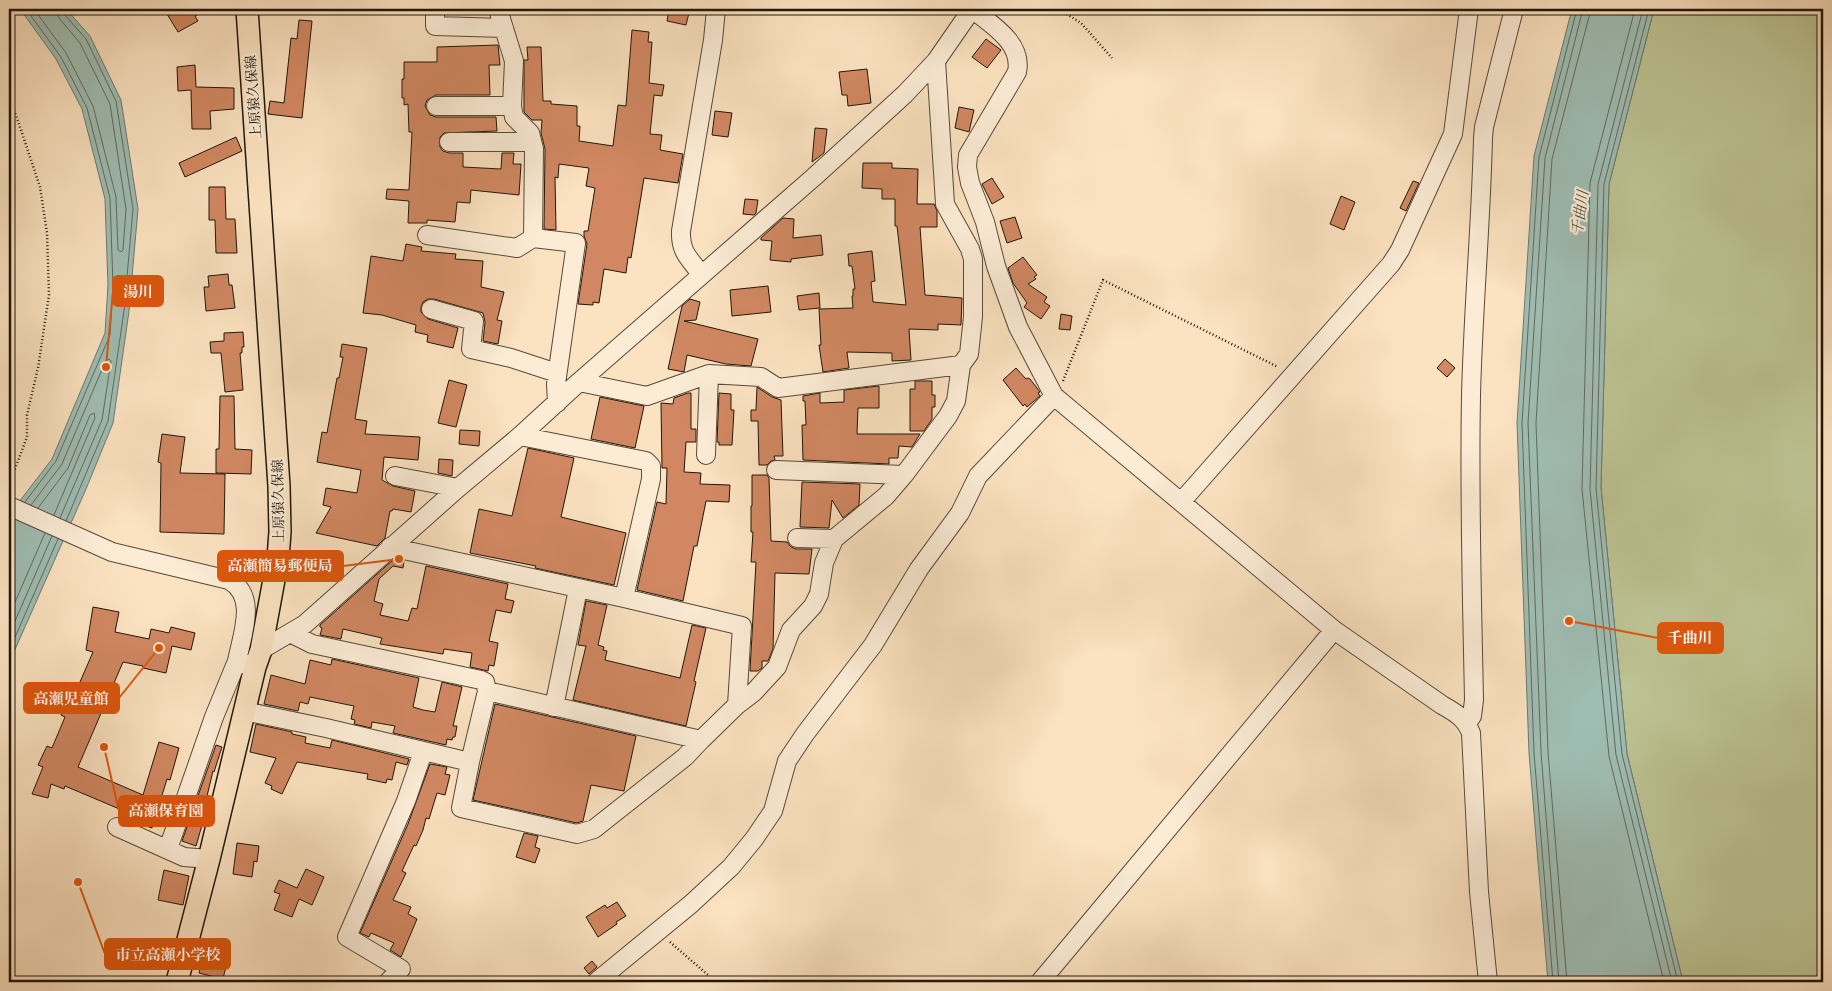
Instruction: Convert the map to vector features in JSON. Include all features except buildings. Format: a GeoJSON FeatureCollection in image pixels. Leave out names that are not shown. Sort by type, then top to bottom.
{"type":"FeatureCollection","features":[{"type":"Feature","properties":{"kind":"main road","name":"上原猿久保線"},"geometry":{"type":"LineString","coordinates":[[178,982],[244,712],[251,659],[278,558],[280,532],[279,486],[247,9]]}},
{"type":"Feature","properties":{"kind":"street"},"geometry":{"type":"LineString","coordinates":[[435,9],[435,26],[504,28]]}},
{"type":"Feature","properties":{"kind":"street"},"geometry":{"type":"LineString","coordinates":[[498,9],[514,61],[512,106],[514,117],[530,133],[534,149],[533,238]]}},
{"type":"Feature","properties":{"kind":"street"},"geometry":{"type":"LineString","coordinates":[[701,274],[686,255],[681,243],[681,230],[716,9]]}},
{"type":"Feature","properties":{"kind":"street"},"geometry":{"type":"LineString","coordinates":[[168,849],[214,717],[251,659],[305,624],[828,164],[904,94],[936,61],[972,9],[1008,39],[1015,50],[1019,63],[1017,72],[968,156],[967,168],[970,183],[985,222],[996,266],[1018,328],[1054,396],[1334,630],[1460,716],[1467,723],[1471,733],[1478,892],[1488,982]]}},
{"type":"Feature","properties":{"kind":"street"},"geometry":{"type":"LineString","coordinates":[[1181,502],[1391,264],[1410,231],[1453,134],[1469,9]]}},
{"type":"Feature","properties":{"kind":"street"},"geometry":{"type":"LineString","coordinates":[[1467,723],[1472,716],[1474,700],[1469,516],[1474,306],[1481,218],[1483,138],[1485,122],[1514,9]]}},
{"type":"Feature","properties":{"kind":"street"},"geometry":{"type":"LineString","coordinates":[[290,634],[312,644],[485,682],[488,691],[470,762],[461,808],[576,834],[585,833],[594,830],[685,757],[737,705],[754,692],[777,667],[791,630],[813,606],[819,594],[824,563],[834,539],[886,496],[904,476],[948,416],[956,401],[961,366],[969,354],[972,327],[973,260],[970,249],[945,204],[936,61]]}},
{"type":"Feature","properties":{"kind":"street"},"geometry":{"type":"LineString","coordinates":[[436,106],[512,106]]}},
{"type":"Feature","properties":{"kind":"street"},"geometry":{"type":"LineString","coordinates":[[449,142],[532,142]]}},
{"type":"Feature","properties":{"kind":"street"},"geometry":{"type":"LineString","coordinates":[[427,235],[518,248],[533,238],[576,244],[557,373],[557,403]]}},
{"type":"Feature","properties":{"kind":"street"},"geometry":{"type":"LineString","coordinates":[[431,309],[474,321],[471,349],[511,358],[557,373]]}},
{"type":"Feature","properties":{"kind":"street"},"geometry":{"type":"LineString","coordinates":[[579,382],[647,396],[709,374],[761,377],[778,388],[961,366]]}},
{"type":"Feature","properties":{"kind":"street"},"geometry":{"type":"LineString","coordinates":[[706,455],[709,374]]}},
{"type":"Feature","properties":{"kind":"street"},"geometry":{"type":"LineString","coordinates":[[596,982],[691,904],[731,867],[754,839],[773,811],[787,761],[873,644],[918,569],[960,513],[978,476],[1054,396]]}},
{"type":"Feature","properties":{"kind":"street"},"geometry":{"type":"LineString","coordinates":[[520,436],[646,461],[651,466],[651,479],[624,598]]}},
{"type":"Feature","properties":{"kind":"street"},"geometry":{"type":"LineString","coordinates":[[776,470],[904,476]]}},
{"type":"Feature","properties":{"kind":"street"},"geometry":{"type":"LineString","coordinates":[[396,476],[458,488]]}},
{"type":"Feature","properties":{"kind":"street"},"geometry":{"type":"LineString","coordinates":[[9,506],[112,552],[229,580],[238,585],[246,602],[251,659]]}},
{"type":"Feature","properties":{"kind":"street"},"geometry":{"type":"LineString","coordinates":[[797,538],[834,539]]}},
{"type":"Feature","properties":{"kind":"street"},"geometry":{"type":"LineString","coordinates":[[390,548],[481,566],[742,626],[737,705]]}},
{"type":"Feature","properties":{"kind":"street"},"geometry":{"type":"LineString","coordinates":[[554,707],[578,589]]}},
{"type":"Feature","properties":{"kind":"street"},"geometry":{"type":"LineString","coordinates":[[1040,982],[1334,630]]}},
{"type":"Feature","properties":{"kind":"street"},"geometry":{"type":"LineString","coordinates":[[488,691],[701,740]]}},
{"type":"Feature","properties":{"kind":"street"},"geometry":{"type":"LineString","coordinates":[[244,712],[326,728],[470,762]]}},
{"type":"Feature","properties":{"kind":"street"},"geometry":{"type":"LineString","coordinates":[[388,982],[401,969],[347,937],[406,801],[423,752]]}},
{"type":"Feature","properties":{"kind":"street"},"geometry":{"type":"LineString","coordinates":[[117,827],[184,857],[209,859]]}},
{"type":"Feature","properties":{"kind":"path"},"geometry":{"type":"LineString","coordinates":[[1062,9],[1081,23],[1112,58]]}},
{"type":"Feature","properties":{"kind":"path"},"geometry":{"type":"LineString","coordinates":[[9,97],[20,124],[40,187],[47,233],[49,295],[38,368],[27,415],[26,437],[9,486]]}},
{"type":"Feature","properties":{"kind":"path"},"geometry":{"type":"LineString","coordinates":[[1054,396],[1060,389],[1103,280],[1293,375]]}},
{"type":"Feature","properties":{"kind":"path"},"geometry":{"type":"LineString","coordinates":[[657,931],[716,982]]}},
{"type":"Feature","properties":{"kind":"green space"},"geometry":{"type":"Polygon","coordinates":[[[1654,9],[1823,9],[1823,982],[1683,982],[1627,754],[1601,488],[1609,184],[1654,9]]]}},
{"type":"Feature","properties":{"kind":"water"},"geometry":{"type":"Polygon","coordinates":[[[20,9],[66,9],[90,36],[121,100],[138,209],[129,311],[113,423],[9,663],[9,515],[52,459],[105,333],[108,285],[105,199],[82,109],[56,59],[20,9]]]}},
{"type":"Feature","properties":{"kind":"water","name":"千曲川"},"geometry":{"type":"Polygon","coordinates":[[[1572,9],[1654,9],[1609,184],[1601,488],[1627,754],[1683,982],[1548,982],[1529,753],[1517,423],[1534,156],[1572,9]]]}},
{"type":"Feature","properties":{"kind":"place","name":"湯川"},"geometry":{"type":"Point","coordinates":[106,367]}},
{"type":"Feature","properties":{"kind":"place","name":"高瀬簡易郵便局"},"geometry":{"type":"Point","coordinates":[399,559]}},
{"type":"Feature","properties":{"kind":"place","name":"千曲川"},"geometry":{"type":"Point","coordinates":[1569,621]}},
{"type":"Feature","properties":{"kind":"place","name":"高瀬児童館"},"geometry":{"type":"Point","coordinates":[159,648]}},
{"type":"Feature","properties":{"kind":"place","name":"高瀬保育園"},"geometry":{"type":"Point","coordinates":[104,747]}},
{"type":"Feature","properties":{"kind":"place","name":"市立高瀬小学校"},"geometry":{"type":"Point","coordinates":[78,882]}}]}
